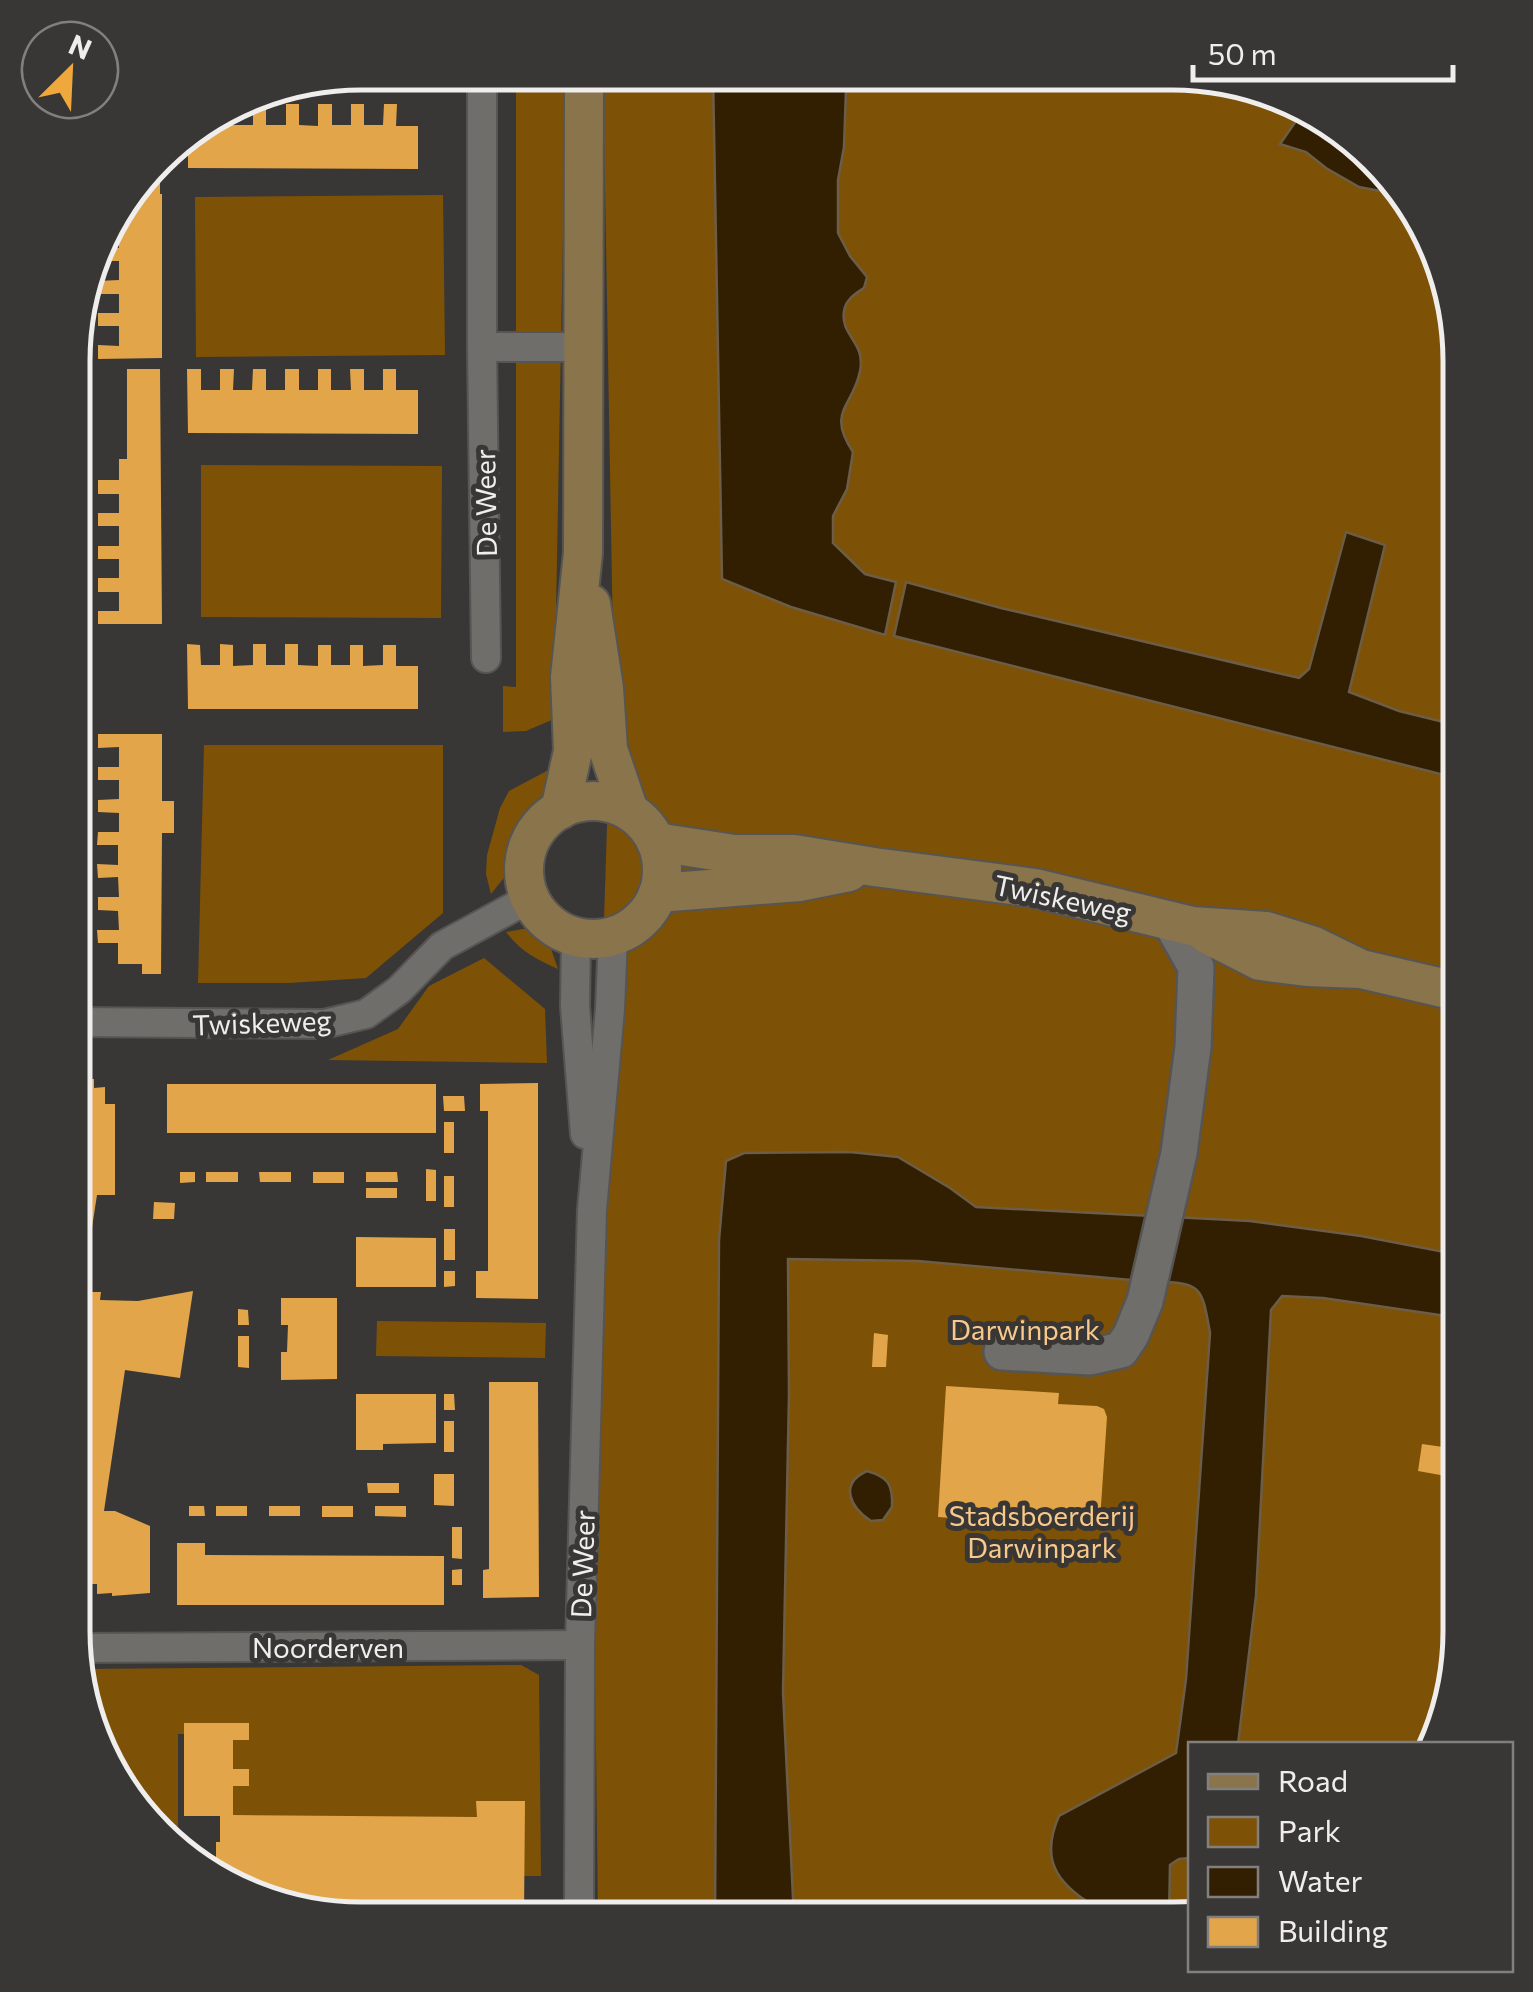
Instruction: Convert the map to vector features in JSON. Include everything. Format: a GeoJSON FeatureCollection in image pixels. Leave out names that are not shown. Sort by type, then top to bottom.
{"type":"FeatureCollection","features":[{"type":"Feature","properties":{"kind":"main road"},"geometry":{"type":"LineString","coordinates":[[560,810],[573,751],[570,678],[583,553],[584,90]]}},
{"type":"Feature","properties":{"kind":"main road"},"geometry":{"type":"LineString","coordinates":[[583,553],[604,688],[608,749],[630,811]]}},
{"type":"Feature","properties":{"kind":"main road"},"geometry":{"type":"LineString","coordinates":[[583,802],[607,802],[630,811],[656,842],[662,867],[658,894],[644,916],[635,924],[594,936],[554,926],[530,898],[524,873],[528,848],[540,826],[560,810],[583,802]]}},
{"type":"Feature","properties":{"kind":"main road","name":"Twiskeweg"},"geometry":{"type":"LineString","coordinates":[[656,842],[734,854],[794,854],[1035,888],[1181,924],[1266,932],[1314,946],[1361,968],[1443,988]]}},
{"type":"Feature","properties":{"kind":"main road","name":"Twiskeweg"},"geometry":{"type":"LineString","coordinates":[[658,894],[798,882],[874,867]]}},
{"type":"Feature","properties":{"kind":"street","name":"De Weer"},"geometry":{"type":"LineString","coordinates":[[482,90],[486,658]]}},
{"type":"Feature","properties":{"kind":"street"},"geometry":{"type":"LineString","coordinates":[[482,347],[583,346]]}},
{"type":"Feature","properties":{"kind":"street","name":"Twiskeweg"},"geometry":{"type":"LineString","coordinates":[[90,1022],[324,1024],[366,1014],[400,990],[442,946],[530,898]]}},
{"type":"Feature","properties":{"kind":"street"},"geometry":{"type":"LineString","coordinates":[[1002,1352],[1090,1357],[1120,1350],[1145,1301],[1178,1153],[1194,1046],[1196,966],[1181,924]]}},
{"type":"Feature","properties":{"kind":"street","name":"De Weer"},"geometry":{"type":"LineString","coordinates":[[579,1902],[580,1645],[592,1210],[575,1006],[594,936]]}},
{"type":"Feature","properties":{"kind":"street","name":"Noorderven"},"geometry":{"type":"LineString","coordinates":[[91,1648],[580,1645]]}},
{"type":"Feature","properties":{"kind":"green space"},"geometry":{"type":"Polygon","coordinates":[[[516,90],[566,90],[554,719],[526,731],[503,732],[503,686],[516,687],[516,90]]]}},
{"type":"Feature","properties":{"kind":"green space","name":"Darwinpark"},"geometry":{"type":"Polygon","coordinates":[[[603,90],[1208,92],[1276,111],[1323,136],[1376,182],[1415,241],[1438,308],[1443,361],[1442,1649],[1438,1684],[1419,1742],[1188,1742],[1188,1901],[598,1902],[591,1324],[613,640],[603,90]]]}},
{"type":"Feature","properties":{"kind":"green space"},"geometry":{"type":"Polygon","coordinates":[[[443,195],[445,355],[196,357],[195,197],[443,195]]]}},
{"type":"Feature","properties":{"kind":"green space"},"geometry":{"type":"Polygon","coordinates":[[[201,465],[442,466],[441,618],[201,617],[201,465]]]}},
{"type":"Feature","properties":{"kind":"green space"},"geometry":{"type":"Polygon","coordinates":[[[204,745],[443,745],[443,913],[366,978],[198,983],[204,745]]]}},
{"type":"Feature","properties":{"kind":"green space"},"geometry":{"type":"Polygon","coordinates":[[[556,766],[553,793],[525,819],[510,853],[510,870],[491,894],[487,855],[500,808],[509,791],[556,766]]]}},
{"type":"Feature","properties":{"kind":"green space"},"geometry":{"type":"Polygon","coordinates":[[[528,928],[550,946],[558,969],[529,954],[506,932],[528,928]]]}},
{"type":"Feature","properties":{"kind":"green space"},"geometry":{"type":"Polygon","coordinates":[[[484,958],[545,1009],[547,1063],[328,1060],[398,1029],[429,986],[484,958]]]}},
{"type":"Feature","properties":{"kind":"green space"},"geometry":{"type":"Polygon","coordinates":[[[377,1321],[546,1323],[545,1358],[376,1356],[377,1321]]]}},
{"type":"Feature","properties":{"kind":"green space"},"geometry":{"type":"Polygon","coordinates":[[[521,1665],[539,1675],[541,1876],[521,1876],[228,1816],[228,1734],[178,1734],[178,1831],[136,1782],[118,1751],[99,1701],[92,1669],[521,1665]]]}},
{"type":"Feature","properties":{"kind":"water"},"geometry":{"type":"Polygon","coordinates":[[[713,90],[846,90],[838,233],[867,277],[864,288],[849,300],[844,311],[846,327],[861,361],[857,383],[842,418],[845,438],[853,452],[847,489],[833,516],[833,543],[865,574],[896,582],[885,635],[791,607],[722,579],[713,90]]]}},
{"type":"Feature","properties":{"kind":"water"},"geometry":{"type":"Polygon","coordinates":[[[1296,121],[1351,157],[1383,192],[1359,187],[1306,152],[1280,144],[1296,121]]]}},
{"type":"Feature","properties":{"kind":"water"},"geometry":{"type":"Polygon","coordinates":[[[1346,532],[1385,545],[1349,692],[1443,722],[1443,775],[894,636],[906,582],[1299,678],[1309,669],[1346,532]]]}},
{"type":"Feature","properties":{"kind":"water"},"geometry":{"type":"Polygon","coordinates":[[[850,1152],[898,1157],[976,1207],[1250,1221],[1442,1252],[1442,1315],[1282,1296],[1271,1310],[1256,1596],[1238,1742],[1188,1742],[1188,1858],[1170,1865],[1169,1902],[1088,1902],[1061,1879],[1051,1845],[1059,1816],[1176,1753],[1186,1679],[1210,1333],[1205,1306],[1197,1290],[1170,1282],[918,1261],[788,1259],[783,1692],[793,1902],[715,1902],[719,1240],[726,1161],[744,1153],[850,1152]]]}},
{"type":"Feature","properties":{"kind":"water"},"geometry":{"type":"Polygon","coordinates":[[[867,1471],[880,1476],[890,1487],[892,1507],[883,1520],[871,1521],[853,1503],[853,1482],[867,1471]]]}},
{"type":"Feature","properties":{"kind":"building"},"geometry":{"type":"Polygon","coordinates":[[[286,104],[299,104],[299,125],[318,126],[318,104],[332,104],[332,125],[351,125],[351,104],[364,104],[364,125],[383,125],[384,104],[397,104],[396,126],[418,126],[418,169],[188,168],[188,152],[225,126],[233,122],[253,125],[253,113],[266,108],[266,125],[286,125],[286,104]]]}},
{"type":"Feature","properties":{"kind":"building"},"geometry":{"type":"Polygon","coordinates":[[[160,179],[162,358],[98,359],[98,345],[119,346],[119,326],[98,326],[98,313],[119,313],[119,294],[98,294],[102,281],[119,280],[119,261],[109,261],[115,248],[119,248],[126,225],[160,179]]]}},
{"type":"Feature","properties":{"kind":"building"},"geometry":{"type":"Polygon","coordinates":[[[127,369],[160,369],[162,624],[98,624],[98,611],[119,611],[119,592],[98,592],[98,578],[119,578],[119,559],[98,559],[98,546],[119,546],[119,526],[98,526],[98,513],[119,513],[119,494],[98,494],[98,480],[119,480],[119,459],[127,459],[127,369]]]}},
{"type":"Feature","properties":{"kind":"building"},"geometry":{"type":"Polygon","coordinates":[[[187,369],[201,369],[201,390],[220,390],[220,369],[234,369],[233,390],[252,390],[253,369],[266,369],[266,390],[285,390],[285,369],[299,369],[299,390],[318,390],[318,369],[331,369],[331,390],[351,390],[350,369],[364,369],[364,390],[383,390],[383,369],[396,369],[396,390],[418,390],[418,434],[188,433],[187,369]]]}},
{"type":"Feature","properties":{"kind":"building"},"geometry":{"type":"Polygon","coordinates":[[[187,644],[200,645],[201,665],[220,665],[220,644],[233,645],[233,666],[253,665],[253,644],[266,644],[266,665],[285,665],[285,644],[298,644],[298,665],[318,666],[318,645],[331,645],[331,665],[350,665],[350,645],[363,645],[363,666],[383,665],[383,645],[396,645],[396,666],[418,666],[418,709],[188,709],[187,644]]]}},
{"type":"Feature","properties":{"kind":"building"},"geometry":{"type":"Polygon","coordinates":[[[98,734],[162,734],[162,801],[174,801],[174,833],[162,833],[161,974],[142,974],[142,964],[118,964],[118,943],[98,943],[97,930],[119,930],[118,911],[98,910],[98,897],[119,897],[118,877],[98,878],[97,864],[118,865],[118,845],[97,845],[98,832],[119,832],[119,813],[98,812],[98,800],[119,799],[119,780],[98,780],[98,767],[119,767],[119,747],[98,748],[98,734]]]}},
{"type":"Feature","properties":{"kind":"building"},"geometry":{"type":"Polygon","coordinates":[[[90,1079],[94,1079],[94,1088],[105,1087],[105,1104],[115,1104],[115,1195],[97,1195],[90,1240],[90,1079]]]}},
{"type":"Feature","properties":{"kind":"building"},"geometry":{"type":"Polygon","coordinates":[[[538,1083],[538,1299],[476,1298],[476,1271],[488,1271],[488,1111],[480,1111],[480,1084],[538,1083]]]}},
{"type":"Feature","properties":{"kind":"building"},"geometry":{"type":"Polygon","coordinates":[[[167,1084],[436,1084],[436,1133],[167,1133],[167,1084]]]}},
{"type":"Feature","properties":{"kind":"building"},"geometry":{"type":"Polygon","coordinates":[[[443,1096],[464,1096],[465,1111],[444,1111],[443,1096]]]}},
{"type":"Feature","properties":{"kind":"building"},"geometry":{"type":"Polygon","coordinates":[[[444,1122],[454,1122],[454,1153],[444,1153],[444,1122]]]}},
{"type":"Feature","properties":{"kind":"building"},"geometry":{"type":"Polygon","coordinates":[[[426,1169],[436,1170],[436,1201],[426,1201],[426,1169]]]}},
{"type":"Feature","properties":{"kind":"building"},"geometry":{"type":"Polygon","coordinates":[[[180,1172],[195,1172],[195,1182],[180,1183],[180,1172]]]}},
{"type":"Feature","properties":{"kind":"building"},"geometry":{"type":"Polygon","coordinates":[[[206,1172],[238,1172],[238,1182],[206,1182],[206,1172]]]}},
{"type":"Feature","properties":{"kind":"building"},"geometry":{"type":"Polygon","coordinates":[[[259,1172],[291,1172],[291,1182],[260,1182],[259,1172]]]}},
{"type":"Feature","properties":{"kind":"building"},"geometry":{"type":"Polygon","coordinates":[[[313,1172],[344,1172],[344,1183],[313,1183],[313,1172]]]}},
{"type":"Feature","properties":{"kind":"building"},"geometry":{"type":"Polygon","coordinates":[[[366,1172],[397,1172],[398,1182],[366,1182],[366,1172]]]}},
{"type":"Feature","properties":{"kind":"building"},"geometry":{"type":"Polygon","coordinates":[[[444,1176],[454,1176],[454,1207],[444,1207],[444,1176]]]}},
{"type":"Feature","properties":{"kind":"building"},"geometry":{"type":"Polygon","coordinates":[[[366,1188],[397,1188],[397,1198],[366,1198],[366,1188]]]}},
{"type":"Feature","properties":{"kind":"building"},"geometry":{"type":"Polygon","coordinates":[[[154,1202],[175,1203],[174,1219],[153,1219],[154,1202]]]}},
{"type":"Feature","properties":{"kind":"building"},"geometry":{"type":"Polygon","coordinates":[[[444,1229],[455,1229],[455,1260],[444,1260],[444,1229]]]}},
{"type":"Feature","properties":{"kind":"building"},"geometry":{"type":"Polygon","coordinates":[[[356,1237],[436,1238],[436,1287],[356,1287],[356,1237]]]}},
{"type":"Feature","properties":{"kind":"building"},"geometry":{"type":"Polygon","coordinates":[[[444,1271],[455,1271],[455,1286],[444,1287],[444,1271]]]}},
{"type":"Feature","properties":{"kind":"building"},"geometry":{"type":"Polygon","coordinates":[[[193,1291],[180,1378],[125,1370],[104,1511],[115,1511],[150,1526],[150,1593],[97,1594],[97,1584],[90,1584],[90,1292],[101,1292],[100,1300],[138,1301],[193,1291]]]}},
{"type":"Feature","properties":{"kind":"building"},"geometry":{"type":"Polygon","coordinates":[[[281,1298],[337,1298],[337,1379],[281,1380],[281,1352],[287,1352],[288,1325],[281,1325],[281,1298]]]}},
{"type":"Feature","properties":{"kind":"building"},"geometry":{"type":"Polygon","coordinates":[[[238,1309],[248,1310],[249,1325],[238,1325],[238,1309]]]}},
{"type":"Feature","properties":{"kind":"building"},"geometry":{"type":"Polygon","coordinates":[[[874,1333],[888,1335],[886,1367],[872,1367],[874,1333]]]}},
{"type":"Feature","properties":{"kind":"building"},"geometry":{"type":"Polygon","coordinates":[[[238,1336],[249,1336],[249,1368],[238,1367],[238,1336]]]}},
{"type":"Feature","properties":{"kind":"building"},"geometry":{"type":"Polygon","coordinates":[[[489,1382],[538,1382],[539,1597],[483,1598],[483,1570],[489,1569],[489,1382]]]}},
{"type":"Feature","properties":{"kind":"building"},"geometry":{"type":"Polygon","coordinates":[[[946,1386],[1059,1393],[1058,1404],[1104,1409],[1107,1417],[1100,1520],[1050,1517],[1050,1525],[938,1517],[946,1386]]]}},
{"type":"Feature","properties":{"kind":"building"},"geometry":{"type":"Polygon","coordinates":[[[356,1394],[436,1394],[436,1443],[383,1444],[383,1450],[356,1450],[356,1394]]]}},
{"type":"Feature","properties":{"kind":"building"},"geometry":{"type":"Polygon","coordinates":[[[444,1394],[454,1394],[455,1410],[444,1410],[444,1394]]]}},
{"type":"Feature","properties":{"kind":"building"},"geometry":{"type":"Polygon","coordinates":[[[444,1421],[454,1421],[454,1452],[444,1452],[444,1421]]]}},
{"type":"Feature","properties":{"kind":"building"},"geometry":{"type":"Polygon","coordinates":[[[1422,1444],[1442,1447],[1442,1475],[1418,1471],[1422,1444]]]}},
{"type":"Feature","properties":{"kind":"building"},"geometry":{"type":"Polygon","coordinates":[[[434,1474],[454,1474],[454,1506],[434,1505],[434,1474]]]}},
{"type":"Feature","properties":{"kind":"building"},"geometry":{"type":"Polygon","coordinates":[[[367,1483],[399,1483],[399,1493],[368,1493],[367,1483]]]}},
{"type":"Feature","properties":{"kind":"building"},"geometry":{"type":"Polygon","coordinates":[[[189,1506],[204,1506],[205,1516],[189,1516],[189,1506]]]}},
{"type":"Feature","properties":{"kind":"building"},"geometry":{"type":"Polygon","coordinates":[[[216,1506],[247,1506],[247,1516],[216,1516],[216,1506]]]}},
{"type":"Feature","properties":{"kind":"building"},"geometry":{"type":"Polygon","coordinates":[[[269,1506],[300,1506],[300,1516],[269,1516],[269,1506]]]}},
{"type":"Feature","properties":{"kind":"building"},"geometry":{"type":"Polygon","coordinates":[[[322,1506],[353,1506],[353,1517],[322,1517],[322,1506]]]}},
{"type":"Feature","properties":{"kind":"building"},"geometry":{"type":"Polygon","coordinates":[[[375,1506],[406,1506],[406,1517],[375,1516],[375,1506]]]}},
{"type":"Feature","properties":{"kind":"building"},"geometry":{"type":"Polygon","coordinates":[[[452,1527],[462,1527],[462,1559],[452,1558],[452,1527]]]}},
{"type":"Feature","properties":{"kind":"building"},"geometry":{"type":"Polygon","coordinates":[[[177,1543],[205,1543],[205,1555],[444,1556],[444,1605],[177,1605],[177,1543]]]}},
{"type":"Feature","properties":{"kind":"building"},"geometry":{"type":"Polygon","coordinates":[[[462,1569],[462,1585],[452,1585],[452,1570],[462,1569]]]}},
{"type":"Feature","properties":{"kind":"building"},"geometry":{"type":"Polygon","coordinates":[[[184,1723],[249,1723],[249,1740],[233,1740],[233,1769],[249,1769],[249,1786],[233,1786],[233,1815],[477,1817],[476,1801],[525,1801],[524,1902],[361,1902],[308,1897],[274,1888],[216,1859],[220,1816],[184,1816],[184,1723]]]}},
{"type":"Feature","properties":{"kind":"park label","name":"Stadsboerderij Darwinpark"},"geometry":{"type":"Point","coordinates":[1042,1531]}}]}
